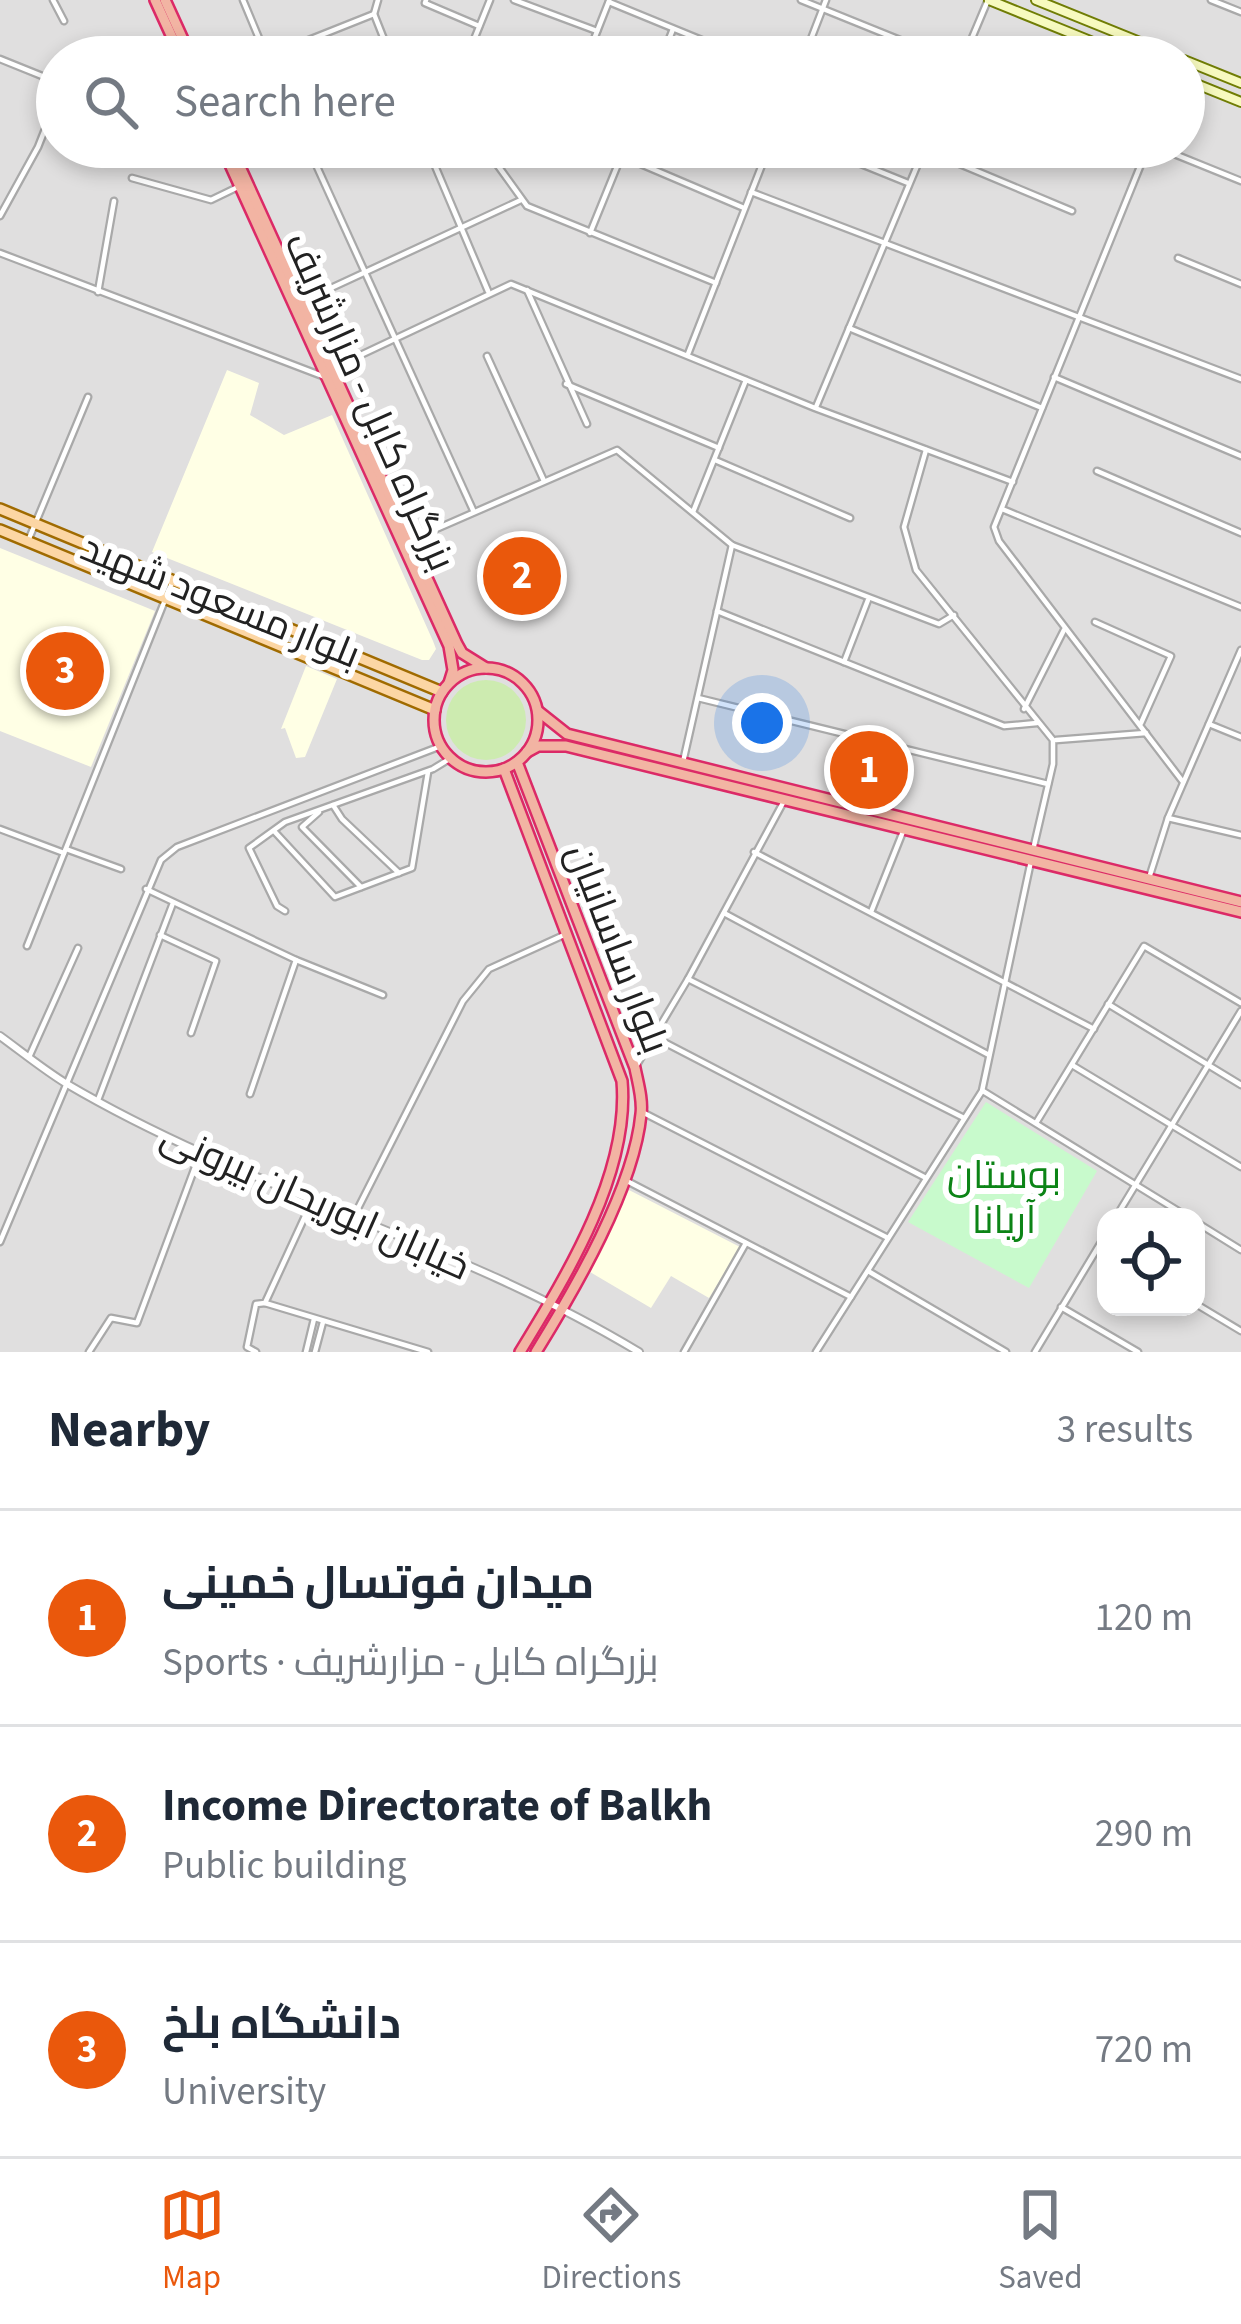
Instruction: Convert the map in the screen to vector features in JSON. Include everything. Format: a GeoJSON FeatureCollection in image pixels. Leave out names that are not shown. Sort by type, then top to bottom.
{"type":"FeatureCollection","features":[{"type":"Feature","properties":{"kind":"highway"},"geometry":{"type":"LineString","coordinates":[[155,0],[171,36]]}},
{"type":"Feature","properties":{"kind":"highway"},"geometry":{"type":"LineString","coordinates":[[165,0],[181,36]]}},
{"type":"Feature","properties":{"kind":"highway","name":"بزرگراه کابل - مزارشریف"},"geometry":{"type":"LineString","coordinates":[[234,168],[432,599],[462,653],[486,668]]}},
{"type":"Feature","properties":{"kind":"highway","name":"بزرگراه کابل - مزارشریف"},"geometry":{"type":"LineString","coordinates":[[237,168],[301,302],[328,373],[410,541],[453,659],[446,688]]}},
{"type":"Feature","properties":{"kind":"highway"},"geometry":{"type":"LineString","coordinates":[[538,711],[535,740],[517,762],[504,769],[482,772],[451,758],[435,729],[435,710],[446,688],[460,675],[486,668],[514,676],[525,685],[538,711],[567,734],[1032,856],[1241,902]]}},
{"type":"Feature","properties":{"kind":"highway"},"geometry":{"type":"LineString","coordinates":[[527,752],[538,746],[566,746],[1032,856]]}},
{"type":"Feature","properties":{"kind":"highway","name":"بلوار ساسانیان"},"geometry":{"type":"LineString","coordinates":[[517,762],[635,1069],[642,1112],[623,1179],[562,1309],[536,1352]]}},
{"type":"Feature","properties":{"kind":"highway","name":"بلوار ساسانیان"},"geometry":{"type":"LineString","coordinates":[[504,769],[622,1081],[625,1115],[611,1173],[550,1303],[520,1352]]}},
{"type":"Feature","properties":{"kind":"highway"},"geometry":{"type":"LineString","coordinates":[[1147,884],[1241,913]]}},
{"type":"Feature","properties":{"kind":"main road"},"geometry":{"type":"LineString","coordinates":[[988,0],[1078,36]]}},
{"type":"Feature","properties":{"kind":"main road"},"geometry":{"type":"LineString","coordinates":[[1036,0],[1126,36]]}},
{"type":"Feature","properties":{"kind":"main road"},"geometry":{"type":"LineString","coordinates":[[1205,68],[1241,83]]}},
{"type":"Feature","properties":{"kind":"main road"},"geometry":{"type":"LineString","coordinates":[[1205,87],[1241,102]]}},
{"type":"Feature","properties":{"kind":"main road","name":"بلوار مسعود شهید"},"geometry":{"type":"LineString","coordinates":[[0,509],[446,688]]}},
{"type":"Feature","properties":{"kind":"main road","name":"بلوار مسعود شهید"},"geometry":{"type":"LineString","coordinates":[[0,530],[435,710]]}},
{"type":"Feature","properties":{"kind":"street"},"geometry":{"type":"LineString","coordinates":[[53,0],[64,21]]}},
{"type":"Feature","properties":{"kind":"street"},"geometry":{"type":"LineString","coordinates":[[243,0],[258,36]]}},
{"type":"Feature","properties":{"kind":"street"},"geometry":{"type":"LineString","coordinates":[[378,0],[374,14],[383,36]]}},
{"type":"Feature","properties":{"kind":"street"},"geometry":{"type":"LineString","coordinates":[[426,0],[479,26]]}},
{"type":"Feature","properties":{"kind":"street"},"geometry":{"type":"LineString","coordinates":[[475,36],[490,0]]}},
{"type":"Feature","properties":{"kind":"street"},"geometry":{"type":"LineString","coordinates":[[514,0],[597,31]]}},
{"type":"Feature","properties":{"kind":"street"},"geometry":{"type":"LineString","coordinates":[[801,0],[890,36]]}},
{"type":"Feature","properties":{"kind":"street"},"geometry":{"type":"LineString","coordinates":[[812,36],[826,0]]}},
{"type":"Feature","properties":{"kind":"street"},"geometry":{"type":"LineString","coordinates":[[973,36],[988,0]]}},
{"type":"Feature","properties":{"kind":"street"},"geometry":{"type":"LineString","coordinates":[[1211,0],[1241,12]]}},
{"type":"Feature","properties":{"kind":"street"},"geometry":{"type":"LineString","coordinates":[[595,36],[609,1],[692,36]]}},
{"type":"Feature","properties":{"kind":"street"},"geometry":{"type":"LineString","coordinates":[[319,36],[374,14]]}},
{"type":"Feature","properties":{"kind":"street"},"geometry":{"type":"LineString","coordinates":[[670,36],[673,28]]}},
{"type":"Feature","properties":{"kind":"street"},"geometry":{"type":"LineString","coordinates":[[0,59],[36,74]]}},
{"type":"Feature","properties":{"kind":"street"},"geometry":{"type":"LineString","coordinates":[[0,216],[36,151]]}},
{"type":"Feature","properties":{"kind":"street"},"geometry":{"type":"LineString","coordinates":[[1205,167],[1241,181]]}},
{"type":"Feature","properties":{"kind":"street"},"geometry":{"type":"LineString","coordinates":[[317,168],[472,511]]}},
{"type":"Feature","properties":{"kind":"street"},"geometry":{"type":"LineString","coordinates":[[436,168],[489,294]]}},
{"type":"Feature","properties":{"kind":"street"},"geometry":{"type":"LineString","coordinates":[[499,168],[521,200],[716,283]]}},
{"type":"Feature","properties":{"kind":"street"},"geometry":{"type":"LineString","coordinates":[[590,233],[617,168]]}},
{"type":"Feature","properties":{"kind":"street"},"geometry":{"type":"LineString","coordinates":[[650,168],[745,208]]}},
{"type":"Feature","properties":{"kind":"street"},"geometry":{"type":"LineString","coordinates":[[687,356],[761,168]]}},
{"type":"Feature","properties":{"kind":"street"},"geometry":{"type":"LineString","coordinates":[[872,168],[910,183]]}},
{"type":"Feature","properties":{"kind":"street"},"geometry":{"type":"LineString","coordinates":[[815,408],[916,168]]}},
{"type":"Feature","properties":{"kind":"street"},"geometry":{"type":"LineString","coordinates":[[971,168],[1072,211]]}},
{"type":"Feature","properties":{"kind":"street"},"geometry":{"type":"LineString","coordinates":[[1143,168],[994,526],[995,535],[1064,630],[1184,782]]}},
{"type":"Feature","properties":{"kind":"street"},"geometry":{"type":"LineString","coordinates":[[132,178],[211,200],[240,186]]}},
{"type":"Feature","properties":{"kind":"street"},"geometry":{"type":"LineString","coordinates":[[751,192],[1241,379]]}},
{"type":"Feature","properties":{"kind":"street"},"geometry":{"type":"LineString","coordinates":[[301,302],[521,200]]}},
{"type":"Feature","properties":{"kind":"street"},"geometry":{"type":"LineString","coordinates":[[98,292],[114,201]]}},
{"type":"Feature","properties":{"kind":"street"},"geometry":{"type":"LineString","coordinates":[[0,253],[328,373],[511,284],[815,408],[1013,482]]}},
{"type":"Feature","properties":{"kind":"street"},"geometry":{"type":"LineString","coordinates":[[1178,258],[1241,284]]}},
{"type":"Feature","properties":{"kind":"street"},"geometry":{"type":"LineString","coordinates":[[527,290],[587,424]]}},
{"type":"Feature","properties":{"kind":"street"},"geometry":{"type":"LineString","coordinates":[[849,328],[1042,408]]}},
{"type":"Feature","properties":{"kind":"street"},"geometry":{"type":"LineString","coordinates":[[487,356],[544,482]]}},
{"type":"Feature","properties":{"kind":"street"},"geometry":{"type":"LineString","coordinates":[[1054,377],[1241,456]]}},
{"type":"Feature","properties":{"kind":"street"},"geometry":{"type":"LineString","coordinates":[[693,512],[746,380]]}},
{"type":"Feature","properties":{"kind":"street"},"geometry":{"type":"LineString","coordinates":[[566,384],[719,448]]}},
{"type":"Feature","properties":{"kind":"street"},"geometry":{"type":"LineString","coordinates":[[28,541],[88,397]]}},
{"type":"Feature","properties":{"kind":"street"},"geometry":{"type":"LineString","coordinates":[[816,1352],[982,1090],[1053,764],[1053,740],[916,570],[904,527],[926,449]]}},
{"type":"Feature","properties":{"kind":"street"},"geometry":{"type":"LineString","coordinates":[[410,541],[617,450],[732,545],[939,624],[953,615]]}},
{"type":"Feature","properties":{"kind":"street"},"geometry":{"type":"LineString","coordinates":[[715,460],[850,518]]}},
{"type":"Feature","properties":{"kind":"street"},"geometry":{"type":"LineString","coordinates":[[1096,471],[1241,532]]}},
{"type":"Feature","properties":{"kind":"street"},"geometry":{"type":"LineString","coordinates":[[1002,509],[1241,607]]}},
{"type":"Feature","properties":{"kind":"street"},"geometry":{"type":"LineString","coordinates":[[683,763],[732,545]]}},
{"type":"Feature","properties":{"kind":"street"},"geometry":{"type":"LineString","coordinates":[[27,946],[172,580]]}},
{"type":"Feature","properties":{"kind":"street"},"geometry":{"type":"LineString","coordinates":[[844,662],[869,598]]}},
{"type":"Feature","properties":{"kind":"street"},"geometry":{"type":"LineString","coordinates":[[717,611],[1004,726],[1037,723]]}},
{"type":"Feature","properties":{"kind":"street"},"geometry":{"type":"LineString","coordinates":[[1095,622],[1171,656],[1140,725]]}},
{"type":"Feature","properties":{"kind":"street"},"geometry":{"type":"LineString","coordinates":[[1024,709],[1064,630]]}},
{"type":"Feature","properties":{"kind":"street"},"geometry":{"type":"LineString","coordinates":[[1147,884],[1168,818],[1241,650]]}},
{"type":"Feature","properties":{"kind":"street"},"geometry":{"type":"LineString","coordinates":[[698,698],[1048,784]]}},
{"type":"Feature","properties":{"kind":"street"},"geometry":{"type":"LineString","coordinates":[[1209,724],[1241,737]]}},
{"type":"Feature","properties":{"kind":"street"},"geometry":{"type":"LineString","coordinates":[[1053,740],[1146,733]]}},
{"type":"Feature","properties":{"kind":"street"},"geometry":{"type":"LineString","coordinates":[[0,1242],[160,860],[177,847],[442,746]]}},
{"type":"Feature","properties":{"kind":"street"},"geometry":{"type":"LineString","coordinates":[[285,911],[277,906],[248,848],[285,822],[428,771],[451,758]]}},
{"type":"Feature","properties":{"kind":"street"},"geometry":{"type":"LineString","coordinates":[[274,831],[330,896],[412,868],[428,771]]}},
{"type":"Feature","properties":{"kind":"street"},"geometry":{"type":"LineString","coordinates":[[635,1069],[785,800]]}},
{"type":"Feature","properties":{"kind":"street"},"geometry":{"type":"LineString","coordinates":[[333,806],[399,873]]}},
{"type":"Feature","properties":{"kind":"street"},"geometry":{"type":"LineString","coordinates":[[320,810],[302,827],[361,887]]}},
{"type":"Feature","properties":{"kind":"street"},"geometry":{"type":"LineString","coordinates":[[1168,818],[1241,836]]}},
{"type":"Feature","properties":{"kind":"street"},"geometry":{"type":"LineString","coordinates":[[0,829],[121,869]]}},
{"type":"Feature","properties":{"kind":"street"},"geometry":{"type":"LineString","coordinates":[[871,912],[904,829]]}},
{"type":"Feature","properties":{"kind":"street"},"geometry":{"type":"LineString","coordinates":[[754,852],[1094,1028]]}},
{"type":"Feature","properties":{"kind":"street"},"geometry":{"type":"LineString","coordinates":[[146,889],[383,995]]}},
{"type":"Feature","properties":{"kind":"street"},"geometry":{"type":"LineString","coordinates":[[98,1100],[173,903]]}},
{"type":"Feature","properties":{"kind":"street"},"geometry":{"type":"LineString","coordinates":[[724,913],[989,1055]]}},
{"type":"Feature","properties":{"kind":"street"},"geometry":{"type":"LineString","coordinates":[[353,1218],[463,1001],[489,969],[568,933]]}},
{"type":"Feature","properties":{"kind":"street"},"geometry":{"type":"LineString","coordinates":[[160,935],[216,961],[191,1033]]}},
{"type":"Feature","properties":{"kind":"street"},"geometry":{"type":"LineString","coordinates":[[1036,1123],[1144,946],[1241,1007],[1121,1208]]}},
{"type":"Feature","properties":{"kind":"street"},"geometry":{"type":"LineString","coordinates":[[29,1057],[77,948]]}},
{"type":"Feature","properties":{"kind":"street"},"geometry":{"type":"LineString","coordinates":[[250,1094],[296,960]]}},
{"type":"Feature","properties":{"kind":"street"},"geometry":{"type":"LineString","coordinates":[[688,979],[964,1118]]}},
{"type":"Feature","properties":{"kind":"street"},"geometry":{"type":"LineString","coordinates":[[1108,1004],[1241,1085]]}},
{"type":"Feature","properties":{"kind":"street","name":"خیابان ابوریحان بیرونی"},"geometry":{"type":"LineString","coordinates":[[0,1036],[64,1083],[98,1100],[201,1151],[550,1303],[634,1351]]}},
{"type":"Feature","properties":{"kind":"street"},"geometry":{"type":"LineString","coordinates":[[656,1038],[926,1178]]}},
{"type":"Feature","properties":{"kind":"street"},"geometry":{"type":"LineString","coordinates":[[1072,1065],[1241,1167]]}},
{"type":"Feature","properties":{"kind":"street"},"geometry":{"type":"LineString","coordinates":[[982,1090],[1174,1208]]}},
{"type":"Feature","properties":{"kind":"street"},"geometry":{"type":"LineString","coordinates":[[642,1112],[888,1238]]}},
{"type":"Feature","properties":{"kind":"street"},"geometry":{"type":"LineString","coordinates":[[89,1352],[112,1318],[137,1323],[201,1151]]}},
{"type":"Feature","properties":{"kind":"street"},"geometry":{"type":"LineString","coordinates":[[623,1179],[851,1297]]}},
{"type":"Feature","properties":{"kind":"street"},"geometry":{"type":"LineString","coordinates":[[265,1303],[313,1199]]}},
{"type":"Feature","properties":{"kind":"street"},"geometry":{"type":"LineString","coordinates":[[1205,1228],[1241,1250]]}},
{"type":"Feature","properties":{"kind":"street"},"geometry":{"type":"LineString","coordinates":[[684,1352],[746,1243]]}},
{"type":"Feature","properties":{"kind":"street"},"geometry":{"type":"LineString","coordinates":[[1035,1352],[1097,1255]]}},
{"type":"Feature","properties":{"kind":"street"},"geometry":{"type":"LineString","coordinates":[[868,1270],[1006,1352]]}},
{"type":"Feature","properties":{"kind":"street"},"geometry":{"type":"LineString","coordinates":[[256,1352],[247,1346],[256,1304],[265,1303],[428,1352]]}},
{"type":"Feature","properties":{"kind":"street"},"geometry":{"type":"LineString","coordinates":[[1061,1306],[1138,1352]]}},
{"type":"Feature","properties":{"kind":"street"},"geometry":{"type":"LineString","coordinates":[[1205,1309],[1241,1331]]}},
{"type":"Feature","properties":{"kind":"street"},"geometry":{"type":"LineString","coordinates":[[310,1352],[314,1319]]}},
{"type":"Feature","properties":{"kind":"street"},"geometry":{"type":"LineString","coordinates":[[310,1352],[322,1322]]}},
{"type":"Feature","properties":{"kind":"shaded area"},"geometry":{"type":"Polygon","coordinates":[[[0,0],[1241,0],[1241,1352],[0,1352],[0,0]]]}},
{"type":"Feature","properties":{"kind":"shaded area"},"geometry":{"type":"Polygon","coordinates":[[[227,370],[259,383],[250,415],[284,435],[332,415],[433,641],[436,649],[429,660],[152,552],[227,370]]]}},
{"type":"Feature","properties":{"kind":"shaded area"},"geometry":{"type":"Polygon","coordinates":[[[0,548],[155,611],[91,767],[0,731],[0,548]]]}},
{"type":"Feature","properties":{"kind":"shaded area"},"geometry":{"type":"Polygon","coordinates":[[[306,666],[337,679],[305,757],[296,758],[285,728],[281,729],[306,666]]]}},
{"type":"Feature","properties":{"kind":"shaded area"},"geometry":{"type":"Polygon","coordinates":[[[629,1190],[740,1247],[709,1298],[671,1276],[651,1308],[590,1272],[629,1190]]]}},
{"type":"Feature","properties":{"kind":"green space"},"geometry":{"type":"Polygon","coordinates":[[[486,680],[514,692],[526,720],[514,748],[486,760],[458,748],[446,720],[458,692],[486,680]]]}},
{"type":"Feature","properties":{"kind":"green space","name":"بوستان آریانا"},"geometry":{"type":"Polygon","coordinates":[[[986,1102],[1097,1171],[1029,1288],[908,1222],[986,1102]]]}},
{"type":"Feature","properties":{"kind":"place","name":"Income Directorate of Balkh"},"geometry":{"type":"Point","coordinates":[522,576]}},
{"type":"Feature","properties":{"kind":"place","name":"دانشگاه بلخ"},"geometry":{"type":"Point","coordinates":[65,671]}},
{"type":"Feature","properties":{"kind":"place","name":"میدان فوتسال خمینی"},"geometry":{"type":"Point","coordinates":[869,770]}}]}
